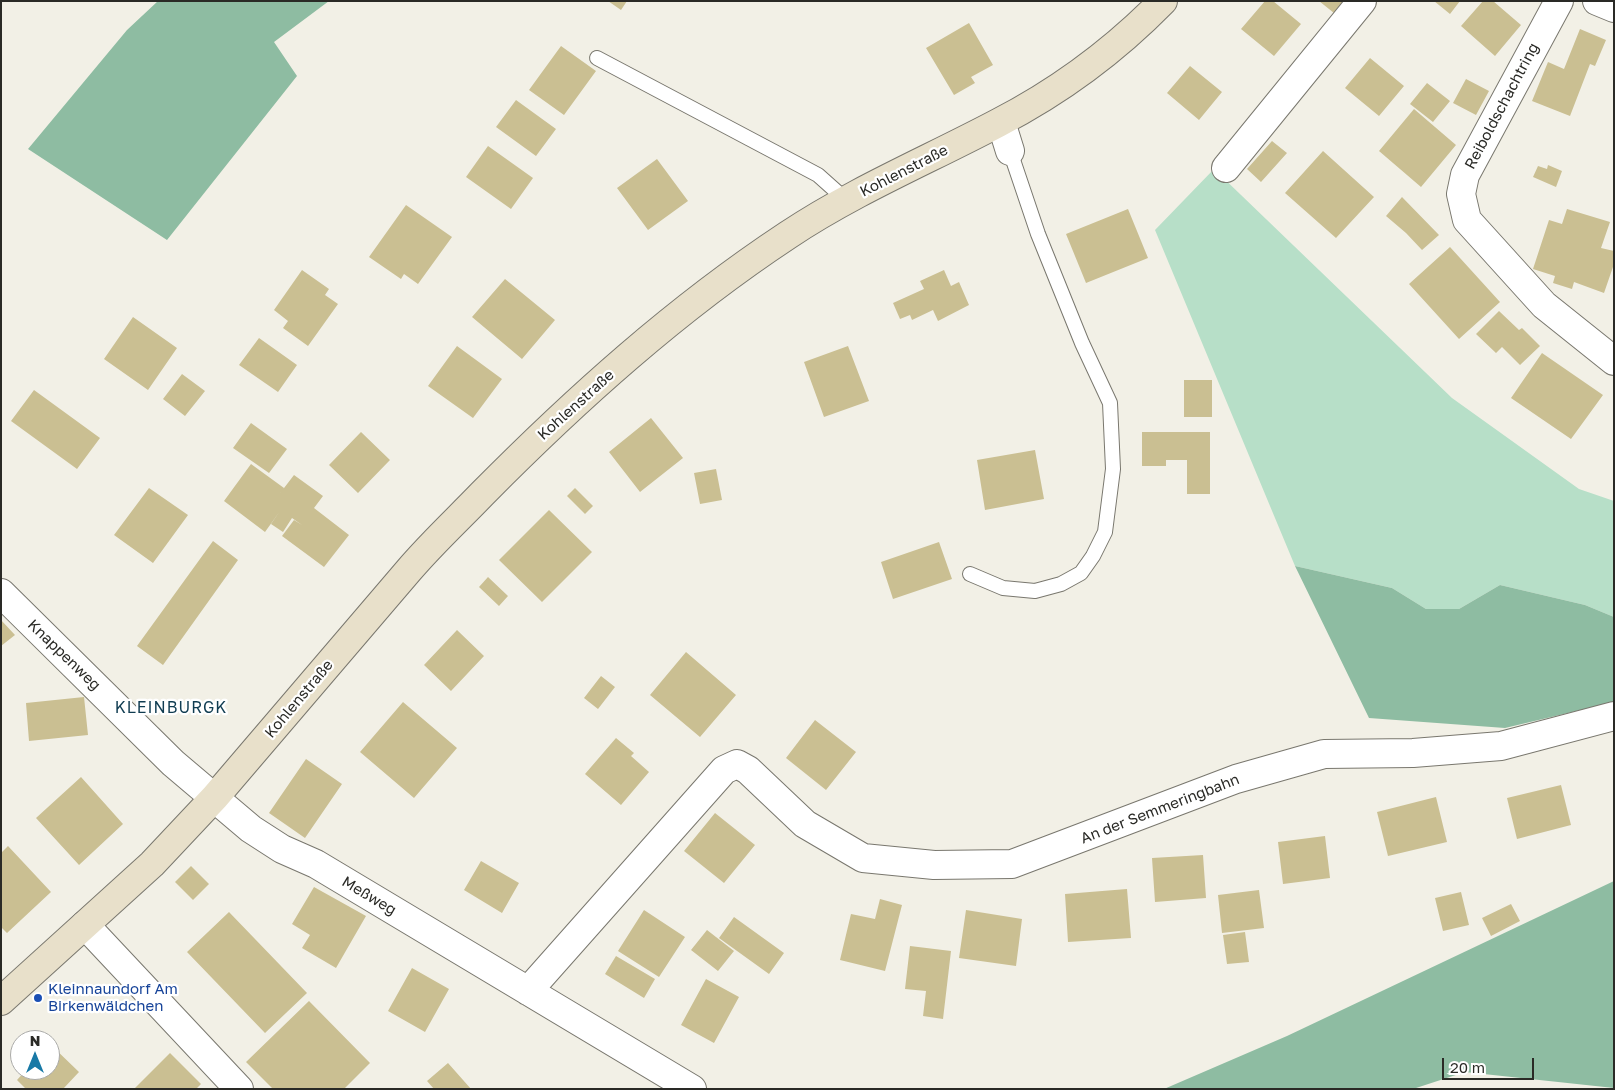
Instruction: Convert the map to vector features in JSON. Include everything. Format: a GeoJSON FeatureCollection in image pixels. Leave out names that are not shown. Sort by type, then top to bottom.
{"type":"FeatureCollection","features":[{"type":"Feature","properties":{"kind":"street","name":"Kohlenstraße"},"geometry":{"type":"LineString","coordinates":[[1,1001],[152,864],[214,797],[418,559],[572,406],[694,301],[788,235],[846,200],[1001,122],[1079,72],[1146,19],[1163,1]]}},
{"type":"Feature","properties":{"kind":"street"},"geometry":{"type":"LineString","coordinates":[[1226,168],[1362,1]]}},
{"type":"Feature","properties":{"kind":"street","name":"Reiboldschachtring"},"geometry":{"type":"LineString","coordinates":[[1558,1],[1465,175],[1461,194],[1467,220],[1544,305],[1614,361]]}},
{"type":"Feature","properties":{"kind":"street"},"geometry":{"type":"LineString","coordinates":[[1597,1],[1614,8]]}},
{"type":"Feature","properties":{"kind":"street"},"geometry":{"type":"LineString","coordinates":[[1001,122],[1010,151]]}},
{"type":"Feature","properties":{"kind":"street","name":"Knappenweg"},"geometry":{"type":"LineString","coordinates":[[1,593],[172,763],[214,797]]}},
{"type":"Feature","properties":{"kind":"street","name":"An der Semmeringbahn"},"geometry":{"type":"LineString","coordinates":[[528,991],[724,770],[736,764],[748,770],[805,824],[863,858],[934,865],[1012,864],[1236,779],[1324,754],[1413,753],[1502,746],[1614,716]]}},
{"type":"Feature","properties":{"kind":"street","name":"Meßweg"},"geometry":{"type":"LineString","coordinates":[[214,797],[251,829],[282,849],[316,864],[692,1089]]}},
{"type":"Feature","properties":{"kind":"street"},"geometry":{"type":"LineString","coordinates":[[85,925],[239,1089]]}},
{"type":"Feature","properties":{"kind":"lane"},"geometry":{"type":"LineString","coordinates":[[597,58],[818,175],[846,200]]}},
{"type":"Feature","properties":{"kind":"lane"},"geometry":{"type":"LineString","coordinates":[[970,574],[1003,588],[1035,590],[1061,584],[1080,573],[1093,556],[1105,532],[1113,469],[1110,403],[1082,343],[1038,234],[1010,151]]}},
{"type":"Feature","properties":{"kind":"green space"},"geometry":{"type":"Polygon","coordinates":[[[158,1],[329,1],[274,42],[297,76],[167,240],[28,149],[127,30],[158,1]]]}},
{"type":"Feature","properties":{"kind":"green space"},"geometry":{"type":"Polygon","coordinates":[[[1214,169],[1452,398],[1579,489],[1614,501],[1614,617],[1585,605],[1500,585],[1459,609],[1426,609],[1392,588],[1295,566],[1155,230],[1214,169]]]}},
{"type":"Feature","properties":{"kind":"green space"},"geometry":{"type":"Polygon","coordinates":[[[1295,566],[1392,588],[1426,609],[1459,609],[1500,585],[1585,605],[1614,617],[1614,702],[1505,728],[1369,718],[1295,566]]]}},
{"type":"Feature","properties":{"kind":"green space"},"geometry":{"type":"Polygon","coordinates":[[[1614,881],[1614,1088],[1465,1072],[1413,1089],[1164,1089],[1287,1036],[1614,881]]]}},
{"type":"Feature","properties":{"kind":"building"},"geometry":{"type":"Polygon","coordinates":[[[608,1],[627,1],[621,10],[608,1]]]}},
{"type":"Feature","properties":{"kind":"building"},"geometry":{"type":"Polygon","coordinates":[[[1265,1],[1273,1],[1301,24],[1274,56],[1241,29],[1265,1]]]}},
{"type":"Feature","properties":{"kind":"building"},"geometry":{"type":"Polygon","coordinates":[[[1319,1],[1344,1],[1334,13],[1319,1]]]}},
{"type":"Feature","properties":{"kind":"building"},"geometry":{"type":"Polygon","coordinates":[[[1434,1],[1460,1],[1450,14],[1434,1]]]}},
{"type":"Feature","properties":{"kind":"building"},"geometry":{"type":"Polygon","coordinates":[[[1483,1],[1493,1],[1521,25],[1495,56],[1461,26],[1483,1]]]}},
{"type":"Feature","properties":{"kind":"building"},"geometry":{"type":"Polygon","coordinates":[[[969,23],[993,65],[971,77],[975,83],[954,95],[926,48],[969,23]]]}},
{"type":"Feature","properties":{"kind":"building"},"geometry":{"type":"Polygon","coordinates":[[[1580,29],[1606,40],[1595,66],[1590,64],[1570,116],[1532,101],[1548,62],[1564,69],[1580,29]]]}},
{"type":"Feature","properties":{"kind":"building"},"geometry":{"type":"Polygon","coordinates":[[[561,46],[596,71],[564,115],[529,90],[561,46]]]}},
{"type":"Feature","properties":{"kind":"building"},"geometry":{"type":"Polygon","coordinates":[[[1370,58],[1404,86],[1379,116],[1345,88],[1370,58]]]}},
{"type":"Feature","properties":{"kind":"building"},"geometry":{"type":"Polygon","coordinates":[[[1190,66],[1222,92],[1199,120],[1167,93],[1190,66]]]}},
{"type":"Feature","properties":{"kind":"building"},"geometry":{"type":"Polygon","coordinates":[[[1466,79],[1489,91],[1476,115],[1453,103],[1466,79]]]}},
{"type":"Feature","properties":{"kind":"building"},"geometry":{"type":"Polygon","coordinates":[[[1427,83],[1450,101],[1433,122],[1410,104],[1427,83]]]}},
{"type":"Feature","properties":{"kind":"building"},"geometry":{"type":"Polygon","coordinates":[[[516,100],[556,129],[536,156],[496,127],[516,100]]]}},
{"type":"Feature","properties":{"kind":"building"},"geometry":{"type":"Polygon","coordinates":[[[1414,109],[1456,145],[1421,187],[1379,151],[1414,109]]]}},
{"type":"Feature","properties":{"kind":"building"},"geometry":{"type":"Polygon","coordinates":[[[1272,141],[1287,153],[1261,182],[1247,169],[1272,141]]]}},
{"type":"Feature","properties":{"kind":"building"},"geometry":{"type":"Polygon","coordinates":[[[488,146],[533,178],[511,209],[466,177],[488,146]]]}},
{"type":"Feature","properties":{"kind":"building"},"geometry":{"type":"Polygon","coordinates":[[[1323,151],[1374,197],[1336,238],[1285,193],[1323,151]]]}},
{"type":"Feature","properties":{"kind":"building"},"geometry":{"type":"Polygon","coordinates":[[[657,159],[688,201],[648,230],[617,188],[657,159]]]}},
{"type":"Feature","properties":{"kind":"building"},"geometry":{"type":"Polygon","coordinates":[[[1548,165],[1562,171],[1556,187],[1533,177],[1538,166],[1547,169],[1548,165]]]}},
{"type":"Feature","properties":{"kind":"building"},"geometry":{"type":"Polygon","coordinates":[[[1402,197],[1439,235],[1422,250],[1386,216],[1402,197]]]}},
{"type":"Feature","properties":{"kind":"building"},"geometry":{"type":"Polygon","coordinates":[[[406,205],[452,237],[418,284],[404,274],[401,279],[369,257],[406,205]]]}},
{"type":"Feature","properties":{"kind":"building"},"geometry":{"type":"Polygon","coordinates":[[[1128,209],[1148,258],[1086,283],[1066,234],[1128,209]]]}},
{"type":"Feature","properties":{"kind":"building"},"geometry":{"type":"Polygon","coordinates":[[[1567,209],[1610,222],[1601,248],[1614,251],[1614,264],[1604,293],[1574,282],[1572,289],[1553,283],[1555,276],[1533,269],[1549,220],[1562,224],[1567,209]]]}},
{"type":"Feature","properties":{"kind":"building"},"geometry":{"type":"Polygon","coordinates":[[[1450,247],[1500,302],[1459,339],[1409,284],[1450,247]]]}},
{"type":"Feature","properties":{"kind":"building"},"geometry":{"type":"Polygon","coordinates":[[[302,270],[329,289],[325,295],[338,304],[308,346],[283,328],[288,321],[274,310],[302,270]]]}},
{"type":"Feature","properties":{"kind":"building"},"geometry":{"type":"Polygon","coordinates":[[[944,270],[951,286],[959,282],[969,305],[938,321],[933,310],[912,320],[910,315],[900,319],[893,303],[924,289],[920,281],[944,270]]]}},
{"type":"Feature","properties":{"kind":"building"},"geometry":{"type":"Polygon","coordinates":[[[505,279],[555,320],[522,359],[472,317],[505,279]]]}},
{"type":"Feature","properties":{"kind":"building"},"geometry":{"type":"Polygon","coordinates":[[[1499,311],[1519,330],[1522,328],[1540,346],[1520,365],[1502,347],[1496,353],[1476,334],[1499,311]]]}},
{"type":"Feature","properties":{"kind":"building"},"geometry":{"type":"Polygon","coordinates":[[[133,317],[177,348],[148,390],[104,359],[133,317]]]}},
{"type":"Feature","properties":{"kind":"building"},"geometry":{"type":"Polygon","coordinates":[[[259,338],[297,365],[278,392],[239,365],[259,338]]]}},
{"type":"Feature","properties":{"kind":"building"},"geometry":{"type":"Polygon","coordinates":[[[457,346],[502,379],[473,418],[428,386],[457,346]]]}},
{"type":"Feature","properties":{"kind":"building"},"geometry":{"type":"Polygon","coordinates":[[[848,346],[869,401],[824,417],[804,362],[848,346]]]}},
{"type":"Feature","properties":{"kind":"building"},"geometry":{"type":"Polygon","coordinates":[[[1542,353],[1603,395],[1571,439],[1511,398],[1542,353]]]}},
{"type":"Feature","properties":{"kind":"building"},"geometry":{"type":"Polygon","coordinates":[[[182,374],[205,391],[185,416],[163,399],[182,374]]]}},
{"type":"Feature","properties":{"kind":"building"},"geometry":{"type":"Polygon","coordinates":[[[1184,380],[1212,380],[1212,417],[1184,417],[1184,380]]]}},
{"type":"Feature","properties":{"kind":"building"},"geometry":{"type":"Polygon","coordinates":[[[34,390],[100,438],[77,469],[11,421],[34,390]]]}},
{"type":"Feature","properties":{"kind":"building"},"geometry":{"type":"Polygon","coordinates":[[[651,418],[683,458],[640,492],[609,452],[651,418]]]}},
{"type":"Feature","properties":{"kind":"building"},"geometry":{"type":"Polygon","coordinates":[[[251,423],[287,449],[269,473],[233,448],[251,423]]]}},
{"type":"Feature","properties":{"kind":"building"},"geometry":{"type":"Polygon","coordinates":[[[361,432],[390,460],[358,493],[329,465],[361,432]]]}},
{"type":"Feature","properties":{"kind":"building"},"geometry":{"type":"Polygon","coordinates":[[[1142,432],[1210,432],[1210,494],[1187,494],[1187,460],[1166,460],[1166,466],[1142,466],[1142,432]]]}},
{"type":"Feature","properties":{"kind":"building"},"geometry":{"type":"Polygon","coordinates":[[[1035,450],[1044,499],[985,510],[977,460],[1035,450]]]}},
{"type":"Feature","properties":{"kind":"building"},"geometry":{"type":"Polygon","coordinates":[[[251,464],[284,488],[271,505],[294,475],[323,496],[314,508],[349,535],[324,567],[282,536],[294,520],[302,525],[292,518],[283,532],[271,524],[280,511],[265,532],[224,501],[251,464]]]}},
{"type":"Feature","properties":{"kind":"building"},"geometry":{"type":"Polygon","coordinates":[[[716,469],[722,500],[700,504],[694,473],[716,469]]]}},
{"type":"Feature","properties":{"kind":"building"},"geometry":{"type":"Polygon","coordinates":[[[149,488],[188,515],[153,563],[114,535],[149,488]]]}},
{"type":"Feature","properties":{"kind":"building"},"geometry":{"type":"Polygon","coordinates":[[[575,488],[593,506],[585,514],[567,496],[575,488]]]}},
{"type":"Feature","properties":{"kind":"building"},"geometry":{"type":"Polygon","coordinates":[[[549,510],[592,552],[542,602],[499,560],[549,510]]]}},
{"type":"Feature","properties":{"kind":"building"},"geometry":{"type":"Polygon","coordinates":[[[213,541],[238,560],[163,665],[137,646],[213,541]]]}},
{"type":"Feature","properties":{"kind":"building"},"geometry":{"type":"Polygon","coordinates":[[[939,542],[952,579],[893,599],[881,562],[939,542]]]}},
{"type":"Feature","properties":{"kind":"building"},"geometry":{"type":"Polygon","coordinates":[[[488,577],[508,596],[499,606],[479,587],[488,577]]]}},
{"type":"Feature","properties":{"kind":"building"},"geometry":{"type":"Polygon","coordinates":[[[1,620],[15,635],[1,646],[1,620]]]}},
{"type":"Feature","properties":{"kind":"building"},"geometry":{"type":"Polygon","coordinates":[[[457,630],[484,656],[451,691],[424,665],[457,630]]]}},
{"type":"Feature","properties":{"kind":"building"},"geometry":{"type":"Polygon","coordinates":[[[686,652],[736,695],[700,737],[650,695],[686,652]]]}},
{"type":"Feature","properties":{"kind":"building"},"geometry":{"type":"Polygon","coordinates":[[[601,676],[615,687],[598,709],[584,698],[601,676]]]}},
{"type":"Feature","properties":{"kind":"building"},"geometry":{"type":"Polygon","coordinates":[[[84,697],[88,735],[29,741],[26,703],[84,697]]]}},
{"type":"Feature","properties":{"kind":"building"},"geometry":{"type":"Polygon","coordinates":[[[403,702],[457,748],[414,798],[360,752],[403,702]]]}},
{"type":"Feature","properties":{"kind":"building"},"geometry":{"type":"Polygon","coordinates":[[[815,720],[856,752],[826,790],[786,758],[815,720]]]}},
{"type":"Feature","properties":{"kind":"building"},"geometry":{"type":"Polygon","coordinates":[[[616,738],[634,753],[631,756],[649,772],[621,805],[585,774],[616,738]]]}},
{"type":"Feature","properties":{"kind":"building"},"geometry":{"type":"Polygon","coordinates":[[[306,759],[342,784],[305,838],[269,813],[306,759]]]}},
{"type":"Feature","properties":{"kind":"building"},"geometry":{"type":"Polygon","coordinates":[[[81,777],[123,824],[79,865],[36,818],[81,777]]]}},
{"type":"Feature","properties":{"kind":"building"},"geometry":{"type":"Polygon","coordinates":[[[1561,785],[1571,825],[1517,839],[1507,798],[1561,785]]]}},
{"type":"Feature","properties":{"kind":"building"},"geometry":{"type":"Polygon","coordinates":[[[1436,797],[1447,842],[1388,856],[1377,812],[1436,797]]]}},
{"type":"Feature","properties":{"kind":"building"},"geometry":{"type":"Polygon","coordinates":[[[715,813],[755,845],[724,883],[684,851],[715,813]]]}},
{"type":"Feature","properties":{"kind":"building"},"geometry":{"type":"Polygon","coordinates":[[[1325,836],[1330,878],[1283,884],[1278,842],[1325,836]]]}},
{"type":"Feature","properties":{"kind":"building"},"geometry":{"type":"Polygon","coordinates":[[[8,846],[51,892],[7,933],[1,927],[1,853],[8,846]]]}},
{"type":"Feature","properties":{"kind":"building"},"geometry":{"type":"Polygon","coordinates":[[[1203,855],[1206,898],[1155,902],[1152,858],[1203,855]]]}},
{"type":"Feature","properties":{"kind":"building"},"geometry":{"type":"Polygon","coordinates":[[[481,861],[519,883],[502,913],[464,890],[481,861]]]}},
{"type":"Feature","properties":{"kind":"building"},"geometry":{"type":"Polygon","coordinates":[[[191,866],[209,884],[193,900],[175,882],[191,866]]]}},
{"type":"Feature","properties":{"kind":"building"},"geometry":{"type":"Polygon","coordinates":[[[314,887],[366,916],[336,968],[302,948],[310,935],[292,924],[314,887]]]}},
{"type":"Feature","properties":{"kind":"building"},"geometry":{"type":"Polygon","coordinates":[[[1127,889],[1131,938],[1068,942],[1065,894],[1127,889]]]}},
{"type":"Feature","properties":{"kind":"building"},"geometry":{"type":"Polygon","coordinates":[[[1259,890],[1264,928],[1222,933],[1218,895],[1259,890]]]}},
{"type":"Feature","properties":{"kind":"building"},"geometry":{"type":"Polygon","coordinates":[[[1461,892],[1469,925],[1443,931],[1435,898],[1461,892]]]}},
{"type":"Feature","properties":{"kind":"building"},"geometry":{"type":"Polygon","coordinates":[[[880,899],[902,905],[885,971],[840,960],[851,914],[875,919],[880,899]]]}},
{"type":"Feature","properties":{"kind":"building"},"geometry":{"type":"Polygon","coordinates":[[[1511,904],[1520,921],[1491,936],[1482,918],[1511,904]]]}},
{"type":"Feature","properties":{"kind":"building"},"geometry":{"type":"Polygon","coordinates":[[[644,910],[685,937],[659,977],[618,951],[644,910]]]}},
{"type":"Feature","properties":{"kind":"building"},"geometry":{"type":"Polygon","coordinates":[[[966,910],[1022,919],[1016,966],[959,958],[966,910]]]}},
{"type":"Feature","properties":{"kind":"building"},"geometry":{"type":"Polygon","coordinates":[[[229,912],[307,993],[265,1033],[187,952],[229,912]]]}},
{"type":"Feature","properties":{"kind":"building"},"geometry":{"type":"Polygon","coordinates":[[[734,917],[784,953],[769,974],[719,938],[734,917]]]}},
{"type":"Feature","properties":{"kind":"building"},"geometry":{"type":"Polygon","coordinates":[[[707,930],[734,951],[718,971],[691,950],[707,930]]]}},
{"type":"Feature","properties":{"kind":"building"},"geometry":{"type":"Polygon","coordinates":[[[1245,932],[1249,962],[1227,964],[1223,935],[1245,932]]]}},
{"type":"Feature","properties":{"kind":"building"},"geometry":{"type":"Polygon","coordinates":[[[910,946],[951,951],[943,1019],[923,1016],[926,991],[905,989],[910,946]]]}},
{"type":"Feature","properties":{"kind":"building"},"geometry":{"type":"Polygon","coordinates":[[[616,956],[655,979],[644,998],[605,974],[616,956]]]}},
{"type":"Feature","properties":{"kind":"building"},"geometry":{"type":"Polygon","coordinates":[[[412,968],[449,989],[425,1032],[388,1011],[412,968]]]}},
{"type":"Feature","properties":{"kind":"building"},"geometry":{"type":"Polygon","coordinates":[[[706,979],[739,997],[714,1043],[681,1025],[706,979]]]}},
{"type":"Feature","properties":{"kind":"building"},"geometry":{"type":"Polygon","coordinates":[[[309,1001],[370,1063],[344,1089],[273,1089],[246,1062],[309,1001]]]}},
{"type":"Feature","properties":{"kind":"building"},"geometry":{"type":"Polygon","coordinates":[[[170,1053],[201,1084],[196,1089],[134,1089],[170,1053]]]}},
{"type":"Feature","properties":{"kind":"building"},"geometry":{"type":"Polygon","coordinates":[[[60,1054],[79,1072],[63,1089],[26,1089],[17,1080],[60,1080],[60,1054]]]}},
{"type":"Feature","properties":{"kind":"building"},"geometry":{"type":"Polygon","coordinates":[[[448,1063],[471,1089],[434,1089],[427,1081],[448,1063]]]}},
{"type":"Feature","properties":{"kind":"place","name":"Kleinnaundorf Am Birkenwäldchen"},"geometry":{"type":"Point","coordinates":[38,998]}},
{"type":"Feature","properties":{"kind":"district","name":"KLEINBURGK"},"geometry":{"type":"Point","coordinates":[171,708]}}]}
